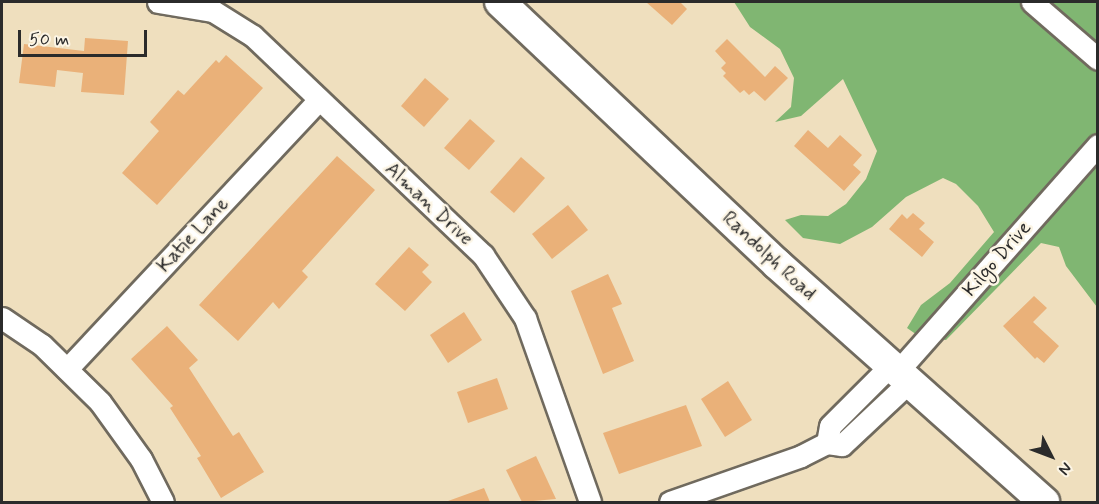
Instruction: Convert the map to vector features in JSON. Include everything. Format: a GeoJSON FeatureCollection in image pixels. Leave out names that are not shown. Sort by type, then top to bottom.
{"type":"FeatureCollection","features":[{"type":"Feature","properties":{"kind":"street","name":"Alman Drive"},"geometry":{"type":"LineString","coordinates":[[158,2],[192,5],[233,21],[319,100],[500,275],[532,334],[590,502]]}},
{"type":"Feature","properties":{"kind":"street","name":"Randolph Road"},"geometry":{"type":"LineString","coordinates":[[500,2],[635,132],[899,374],[1044,502]]}},
{"type":"Feature","properties":{"kind":"street"},"geometry":{"type":"LineString","coordinates":[[1032,2],[1098,59]]}},
{"type":"Feature","properties":{"kind":"street","name":"Katie Lane"},"geometry":{"type":"LineString","coordinates":[[67,369],[319,100]]}},
{"type":"Feature","properties":{"kind":"street","name":"Kilgo Drive"},"geometry":{"type":"LineString","coordinates":[[670,502],[801,456],[827,443],[842,446],[852,439],[899,374],[1098,145]]}},
{"type":"Feature","properties":{"kind":"street"},"geometry":{"type":"LineString","coordinates":[[2,318],[42,345],[100,402],[141,459],[163,502]]}},
{"type":"Feature","properties":{"kind":"green space"},"geometry":{"type":"Polygon","coordinates":[[[734,2],[1097,2],[1097,307],[1066,266],[1059,247],[1041,243],[946,340],[920,337],[907,328],[921,305],[950,283],[994,232],[978,206],[956,184],[943,178],[906,197],[872,227],[840,244],[803,238],[785,220],[801,215],[828,216],[846,204],[866,179],[877,151],[843,79],[801,116],[775,122],[791,107],[794,78],[780,49],[750,27],[734,2]]]}},
{"type":"Feature","properties":{"kind":"building"},"geometry":{"type":"Polygon","coordinates":[[[646,2],[680,2],[687,9],[672,25],[646,2]]]}},
{"type":"Feature","properties":{"kind":"building"},"geometry":{"type":"Polygon","coordinates":[[[85,38],[128,41],[124,95],[81,92],[83,73],[57,70],[55,87],[19,83],[24,44],[84,51],[85,38]]]}},
{"type":"Feature","properties":{"kind":"building"},"geometry":{"type":"Polygon","coordinates":[[[727,39],[765,77],[775,66],[788,78],[765,101],[754,91],[749,95],[744,90],[740,93],[723,76],[726,73],[721,68],[726,63],[715,51],[727,39]]]}},
{"type":"Feature","properties":{"kind":"building"},"geometry":{"type":"Polygon","coordinates":[[[226,55],[263,88],[157,205],[122,173],[159,131],[150,122],[178,90],[184,95],[216,60],[219,63],[226,55]]]}},
{"type":"Feature","properties":{"kind":"building"},"geometry":{"type":"Polygon","coordinates":[[[425,78],[449,99],[424,127],[401,106],[425,78]]]}},
{"type":"Feature","properties":{"kind":"building"},"geometry":{"type":"Polygon","coordinates":[[[470,119],[495,141],[469,170],[444,148],[470,119]]]}},
{"type":"Feature","properties":{"kind":"building"},"geometry":{"type":"Polygon","coordinates":[[[808,130],[828,148],[840,135],[862,155],[853,165],[861,172],[844,191],[794,146],[808,130]]]}},
{"type":"Feature","properties":{"kind":"building"},"geometry":{"type":"Polygon","coordinates":[[[337,156],[375,190],[302,271],[308,277],[279,309],[273,302],[238,341],[199,305],[337,156]]]}},
{"type":"Feature","properties":{"kind":"building"},"geometry":{"type":"Polygon","coordinates":[[[521,157],[545,178],[514,213],[490,192],[521,157]]]}},
{"type":"Feature","properties":{"kind":"building"},"geometry":{"type":"Polygon","coordinates":[[[568,205],[588,230],[552,259],[532,234],[568,205]]]}},
{"type":"Feature","properties":{"kind":"building"},"geometry":{"type":"Polygon","coordinates":[[[913,213],[925,223],[919,229],[934,242],[922,257],[889,229],[902,214],[907,219],[913,213]]]}},
{"type":"Feature","properties":{"kind":"building"},"geometry":{"type":"Polygon","coordinates":[[[409,247],[429,265],[422,272],[432,282],[405,311],[375,284],[409,247]]]}},
{"type":"Feature","properties":{"kind":"building"},"geometry":{"type":"Polygon","coordinates":[[[608,274],[622,304],[612,308],[634,361],[603,374],[571,291],[608,274]]]}},
{"type":"Feature","properties":{"kind":"building"},"geometry":{"type":"Polygon","coordinates":[[[1034,296],[1047,308],[1033,322],[1059,346],[1044,363],[1037,357],[1035,359],[1003,326],[1034,296]]]}},
{"type":"Feature","properties":{"kind":"building"},"geometry":{"type":"Polygon","coordinates":[[[464,312],[482,340],[448,363],[430,335],[464,312]]]}},
{"type":"Feature","properties":{"kind":"building"},"geometry":{"type":"Polygon","coordinates":[[[167,326],[198,360],[189,368],[233,436],[239,432],[264,472],[221,498],[197,458],[201,456],[170,408],[173,406],[131,359],[167,326]]]}},
{"type":"Feature","properties":{"kind":"building"},"geometry":{"type":"Polygon","coordinates":[[[497,378],[508,409],[468,423],[457,392],[497,378]]]}},
{"type":"Feature","properties":{"kind":"building"},"geometry":{"type":"Polygon","coordinates":[[[728,381],[752,420],[725,437],[701,399],[728,381]]]}},
{"type":"Feature","properties":{"kind":"building"},"geometry":{"type":"Polygon","coordinates":[[[686,405],[702,446],[619,474],[603,433],[686,405]]]}},
{"type":"Feature","properties":{"kind":"building"},"geometry":{"type":"Polygon","coordinates":[[[536,456],[556,499],[522,502],[506,470],[536,456]]]}},
{"type":"Feature","properties":{"kind":"building"},"geometry":{"type":"Polygon","coordinates":[[[484,488],[490,502],[448,501],[484,488]]]}}]}
